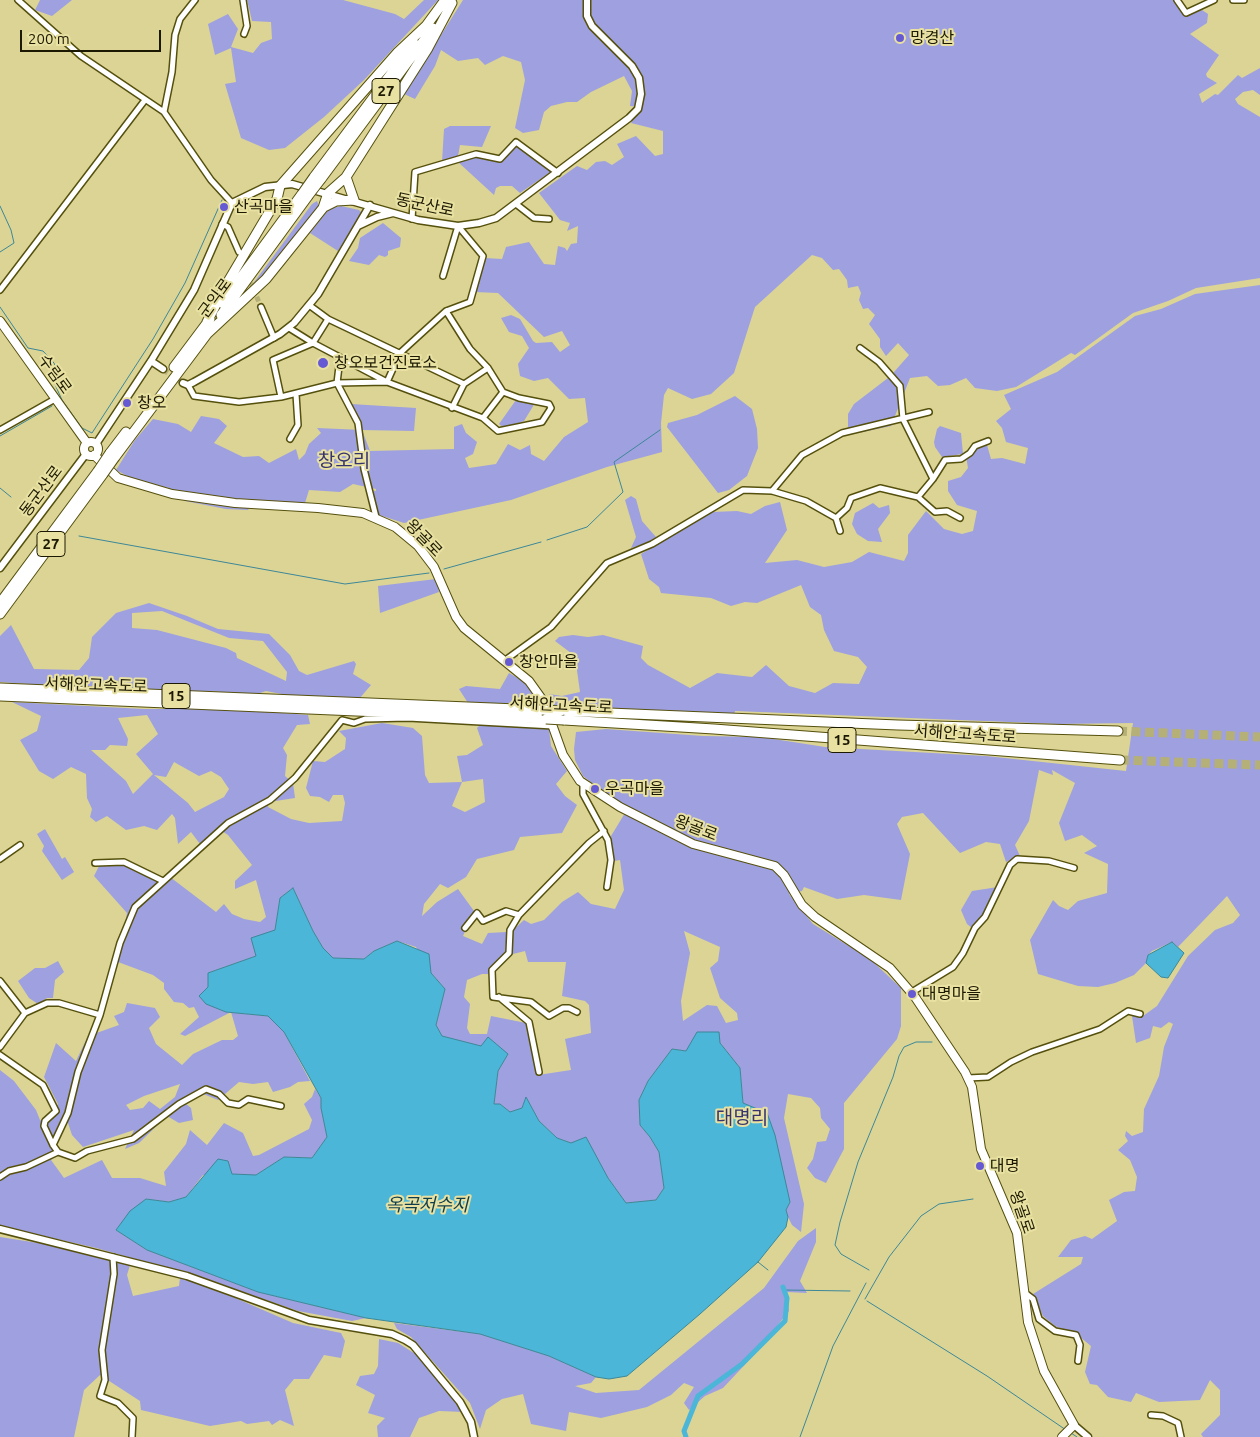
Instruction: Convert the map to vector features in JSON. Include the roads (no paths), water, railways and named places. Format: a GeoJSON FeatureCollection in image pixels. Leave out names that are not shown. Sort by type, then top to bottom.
{"type":"FeatureCollection","features":[{"type":"Feature","properties":{"kind":"highway","name":"군익로"},"geometry":{"type":"LineString","coordinates":[[318,178],[429,23],[451,1]]}},
{"type":"Feature","properties":{"kind":"highway","name":"군익로"},"geometry":{"type":"LineString","coordinates":[[113,455],[208,322],[451,1]]}},
{"type":"Feature","properties":{"kind":"highway"},"geometry":{"type":"LineString","coordinates":[[207,334],[266,279],[323,208],[328,193],[346,177],[428,48],[451,1]]}},
{"type":"Feature","properties":{"kind":"highway"},"geometry":{"type":"LineString","coordinates":[[208,322],[226,285],[277,199],[280,186],[398,52],[429,23]]}},
{"type":"Feature","properties":{"kind":"highway"},"geometry":{"type":"LineString","coordinates":[[323,208],[336,201],[354,200],[346,177]]}},
{"type":"Feature","properties":{"kind":"highway","name":"군익로"},"geometry":{"type":"LineString","coordinates":[[0,603],[207,334],[305,195]]}},
{"type":"Feature","properties":{"kind":"highway","name":"군익로"},"geometry":{"type":"LineString","coordinates":[[0,614],[100,472]]}},
{"type":"Feature","properties":{"kind":"highway","name":"서해안고속도로"},"geometry":{"type":"LineString","coordinates":[[0,688],[352,703],[562,715],[1118,731]]}},
{"type":"Feature","properties":{"kind":"highway","name":"서해안고속도로"},"geometry":{"type":"LineString","coordinates":[[0,696],[360,711],[544,714]]}},
{"type":"Feature","properties":{"kind":"highway","name":"서해안고속도로"},"geometry":{"type":"LineString","coordinates":[[562,715],[714,729],[1120,760]]}},
{"type":"Feature","properties":{"kind":"main road","name":"수림로"},"geometry":{"type":"LineString","coordinates":[[0,321],[55,399],[92,443]]}},
{"type":"Feature","properties":{"kind":"main road"},"geometry":{"type":"LineString","coordinates":[[92,443],[98,450],[90,455],[84,448],[92,443]]}},
{"type":"Feature","properties":{"kind":"main road","name":"왕골로"},"geometry":{"type":"LineString","coordinates":[[90,455],[118,478],[172,494],[235,503],[363,513],[376,517],[395,527],[418,546],[434,567],[456,617],[464,628],[529,681],[544,702],[563,755],[583,784],[620,807],[693,844],[775,866],[784,874],[802,905],[890,968],[912,992],[968,1078],[975,1099],[981,1149],[1017,1233],[1028,1322],[1044,1371],[1068,1431]]}},
{"type":"Feature","properties":{"kind":"street"},"geometry":{"type":"LineString","coordinates":[[18,0],[81,56],[164,112],[211,180],[232,203],[221,223],[194,290],[151,361],[92,443]]}},
{"type":"Feature","properties":{"kind":"street"},"geometry":{"type":"LineString","coordinates":[[164,112],[172,72],[175,35],[180,19],[195,0]]}},
{"type":"Feature","properties":{"kind":"street"},"geometry":{"type":"LineString","coordinates":[[244,0],[246,18],[244,34]]}},
{"type":"Feature","properties":{"kind":"street","name":"동군산로"},"geometry":{"type":"LineString","coordinates":[[232,203],[264,187],[292,184],[354,200],[412,219],[458,226],[496,218],[558,173],[638,109],[642,94],[639,78],[632,66],[592,26],[588,16],[588,0]]}},
{"type":"Feature","properties":{"kind":"street"},"geometry":{"type":"LineString","coordinates":[[1177,0],[1186,13],[1214,0]]}},
{"type":"Feature","properties":{"kind":"street"},"geometry":{"type":"LineString","coordinates":[[1234,0],[1244,0]]}},
{"type":"Feature","properties":{"kind":"street"},"geometry":{"type":"LineString","coordinates":[[0,290],[145,100]]}},
{"type":"Feature","properties":{"kind":"street"},"geometry":{"type":"LineString","coordinates":[[412,219],[415,172],[476,154],[500,159],[516,142],[519,142],[558,173]]}},
{"type":"Feature","properties":{"kind":"street"},"geometry":{"type":"LineString","coordinates":[[516,204],[534,218],[548,219]]}},
{"type":"Feature","properties":{"kind":"street"},"geometry":{"type":"LineString","coordinates":[[370,205],[318,294],[289,328],[274,338],[185,384],[194,396],[238,402],[281,397],[337,383],[387,382]]}},
{"type":"Feature","properties":{"kind":"street"},"geometry":{"type":"LineString","coordinates":[[357,227],[377,217],[394,213]]}},
{"type":"Feature","properties":{"kind":"street"},"geometry":{"type":"LineString","coordinates":[[221,223],[228,227],[239,252]]}},
{"type":"Feature","properties":{"kind":"street"},"geometry":{"type":"LineString","coordinates":[[443,276],[458,226]]}},
{"type":"Feature","properties":{"kind":"street"},"geometry":{"type":"LineString","coordinates":[[387,382],[400,353],[446,311],[470,302],[482,266],[483,256],[458,226]]}},
{"type":"Feature","properties":{"kind":"street"},"geometry":{"type":"LineString","coordinates":[[309,305],[328,319],[464,384]]}},
{"type":"Feature","properties":{"kind":"street"},"geometry":{"type":"LineString","coordinates":[[261,307],[274,338]]}},
{"type":"Feature","properties":{"kind":"street"},"geometry":{"type":"LineString","coordinates":[[289,328],[340,358],[387,382],[452,408],[483,418],[498,432],[542,422],[551,408],[549,404],[519,398],[503,392],[488,368],[470,349],[446,311]]}},
{"type":"Feature","properties":{"kind":"street"},"geometry":{"type":"LineString","coordinates":[[281,397],[273,360],[313,343],[328,319]]}},
{"type":"Feature","properties":{"kind":"street"},"geometry":{"type":"LineString","coordinates":[[860,348],[879,362],[900,386],[903,420],[933,479]]}},
{"type":"Feature","properties":{"kind":"street"},"geometry":{"type":"LineString","coordinates":[[340,358],[337,383],[358,424],[364,469],[376,517]]}},
{"type":"Feature","properties":{"kind":"street"},"geometry":{"type":"LineString","coordinates":[[151,361],[163,369]]}},
{"type":"Feature","properties":{"kind":"street"},"geometry":{"type":"LineString","coordinates":[[452,408],[464,384],[488,368]]}},
{"type":"Feature","properties":{"kind":"street"},"geometry":{"type":"LineString","coordinates":[[483,418],[503,392]]}},
{"type":"Feature","properties":{"kind":"street"},"geometry":{"type":"LineString","coordinates":[[290,439],[298,425],[296,394]]}},
{"type":"Feature","properties":{"kind":"street"},"geometry":{"type":"LineString","coordinates":[[0,430],[55,399]]}},
{"type":"Feature","properties":{"kind":"street"},"geometry":{"type":"LineString","coordinates":[[772,491],[802,455],[810,449],[842,433],[903,420],[929,412]]}},
{"type":"Feature","properties":{"kind":"street"},"geometry":{"type":"LineString","coordinates":[[918,497],[933,479],[945,460],[961,459],[970,454],[975,446],[988,441]]}},
{"type":"Feature","properties":{"kind":"street","name":"동군산로"},"geometry":{"type":"LineString","coordinates":[[0,568],[90,455]]}},
{"type":"Feature","properties":{"kind":"street"},"geometry":{"type":"LineString","coordinates":[[836,518],[847,508],[852,498],[880,488],[918,497],[935,512],[947,511],[960,518]]}},
{"type":"Feature","properties":{"kind":"street"},"geometry":{"type":"LineString","coordinates":[[504,661],[551,627],[607,563],[652,544],[743,490],[772,491],[806,501],[836,518],[840,531]]}},
{"type":"Feature","properties":{"kind":"street"},"geometry":{"type":"LineString","coordinates":[[53,1145],[68,1114],[78,1072],[100,1015],[120,943],[135,907],[228,823],[270,800],[294,778],[342,720],[354,723],[365,719],[408,718],[553,726]]}},
{"type":"Feature","properties":{"kind":"street"},"geometry":{"type":"LineString","coordinates":[[583,784],[583,794],[604,831],[611,860],[608,887]]}},
{"type":"Feature","properties":{"kind":"street"},"geometry":{"type":"LineString","coordinates":[[577,1012],[569,1008],[563,1008],[549,1016],[531,1002],[493,997],[492,970],[509,953],[510,930],[519,915],[589,843],[604,831]]}},
{"type":"Feature","properties":{"kind":"street"},"geometry":{"type":"LineString","coordinates":[[0,858],[20,845]]}},
{"type":"Feature","properties":{"kind":"street"},"geometry":{"type":"LineString","coordinates":[[912,992],[953,967],[964,953],[975,928],[986,917],[1010,865],[1017,859],[1049,862],[1074,868]]}},
{"type":"Feature","properties":{"kind":"street"},"geometry":{"type":"LineString","coordinates":[[95,863],[124,862],[163,881]]}},
{"type":"Feature","properties":{"kind":"street"},"geometry":{"type":"LineString","coordinates":[[466,928],[477,913],[483,921],[506,911],[519,915]]}},
{"type":"Feature","properties":{"kind":"street"},"geometry":{"type":"LineString","coordinates":[[0,981],[25,1013]]}},
{"type":"Feature","properties":{"kind":"street"},"geometry":{"type":"LineString","coordinates":[[498,997],[529,1022],[539,1072]]}},
{"type":"Feature","properties":{"kind":"street"},"geometry":{"type":"LineString","coordinates":[[0,1047],[25,1013],[47,1003],[59,1003],[100,1015]]}},
{"type":"Feature","properties":{"kind":"street"},"geometry":{"type":"LineString","coordinates":[[968,1078],[988,1077],[1011,1062],[1032,1052],[1100,1029],[1128,1011],[1140,1014]]}},
{"type":"Feature","properties":{"kind":"street"},"geometry":{"type":"LineString","coordinates":[[0,1054],[43,1085],[56,1111],[45,1121],[44,1126],[58,1152],[75,1158],[87,1151],[133,1139],[179,1104],[206,1089],[220,1094],[228,1103],[238,1105],[248,1099],[263,1100],[282,1106]]}},
{"type":"Feature","properties":{"kind":"street"},"geometry":{"type":"LineString","coordinates":[[0,1177],[9,1171],[26,1167],[58,1152]]}},
{"type":"Feature","properties":{"kind":"street"},"geometry":{"type":"LineString","coordinates":[[0,1229],[187,1276],[309,1320],[392,1334],[413,1345],[460,1402],[471,1422],[474,1437]]}},
{"type":"Feature","properties":{"kind":"street"},"geometry":{"type":"LineString","coordinates":[[113,1257],[114,1274],[102,1350],[105,1380],[104,1389],[100,1396],[118,1403],[134,1418],[132,1437]]}},
{"type":"Feature","properties":{"kind":"street"},"geometry":{"type":"LineString","coordinates":[[1025,1293],[1032,1299],[1039,1319],[1055,1331],[1076,1335],[1080,1345],[1078,1361]]}},
{"type":"Feature","properties":{"kind":"street"},"geometry":{"type":"LineString","coordinates":[[1151,1415],[1163,1416],[1178,1423],[1181,1437]]}},
{"type":"Feature","properties":{"kind":"street","name":"왕골로"},"geometry":{"type":"LineString","coordinates":[[1068,1431],[1088,1437]]}},
{"type":"Feature","properties":{"kind":"water","name":"옥곡저수지"},"geometry":{"type":"Polygon","coordinates":[[[293,888],[313,931],[323,948],[333,958],[364,959],[374,951],[397,941],[429,954],[431,973],[445,989],[436,1025],[442,1036],[481,1046],[488,1037],[508,1054],[498,1071],[494,1104],[500,1104],[510,1112],[522,1108],[526,1097],[539,1121],[557,1138],[571,1143],[586,1137],[608,1178],[626,1203],[656,1200],[664,1188],[659,1152],[640,1125],[639,1100],[648,1081],[672,1049],[686,1051],[697,1032],[719,1032],[720,1043],[740,1068],[743,1103],[767,1113],[775,1135],[790,1202],[786,1210],[788,1217],[786,1227],[758,1262],[700,1314],[627,1376],[609,1379],[596,1377],[549,1356],[480,1334],[366,1318],[258,1292],[147,1250],[116,1230],[130,1211],[146,1199],[169,1202],[186,1197],[218,1159],[228,1161],[232,1174],[256,1175],[284,1157],[312,1158],[327,1137],[321,1108],[321,1098],[284,1032],[268,1016],[226,1012],[206,1004],[199,996],[208,987],[208,973],[256,956],[251,938],[275,930],[280,898],[293,888]]]}},
{"type":"Feature","properties":{"kind":"water"},"geometry":{"type":"Polygon","coordinates":[[[1172,942],[1184,953],[1168,978],[1161,977],[1146,963],[1148,955],[1172,942]]]}},
{"type":"Feature","properties":{"kind":"waterway"},"geometry":{"type":"LineString","coordinates":[[0,307],[28,348],[43,351],[54,363],[57,373],[53,380],[62,400],[82,428],[92,433],[153,339],[185,283],[222,200]]}},
{"type":"Feature","properties":{"kind":"waterway"},"geometry":{"type":"LineString","coordinates":[[0,206],[11,230],[14,243],[0,252]]}},
{"type":"Feature","properties":{"kind":"waterway"},"geometry":{"type":"LineString","coordinates":[[0,436],[52,406]]}},
{"type":"Feature","properties":{"kind":"waterway"},"geometry":{"type":"LineString","coordinates":[[547,540],[587,527],[623,492],[614,462],[660,430]]}},
{"type":"Feature","properties":{"kind":"waterway"},"geometry":{"type":"LineString","coordinates":[[0,488],[11,497]]}},
{"type":"Feature","properties":{"kind":"waterway"},"geometry":{"type":"LineString","coordinates":[[79,536],[345,584],[429,573]]}},
{"type":"Feature","properties":{"kind":"waterway"},"geometry":{"type":"LineString","coordinates":[[444,569],[541,542]]}},
{"type":"Feature","properties":{"kind":"waterway"},"geometry":{"type":"LineString","coordinates":[[869,1270],[841,1254],[835,1245],[840,1222],[858,1162],[893,1077],[899,1056],[904,1047],[916,1042],[932,1042]]}},
{"type":"Feature","properties":{"kind":"waterway"},"geometry":{"type":"LineString","coordinates":[[865,1299],[889,1257],[921,1216],[939,1204],[973,1199]]}},
{"type":"Feature","properties":{"kind":"waterway"},"geometry":{"type":"LineString","coordinates":[[758,1262],[768,1270]]}},
{"type":"Feature","properties":{"kind":"waterway"},"geometry":{"type":"LineString","coordinates":[[800,1437],[833,1346],[866,1283]]}},
{"type":"Feature","properties":{"kind":"waterway"},"geometry":{"type":"LineString","coordinates":[[686,1437],[684,1431],[698,1396],[742,1364],[785,1321],[787,1298],[783,1287]]}},
{"type":"Feature","properties":{"kind":"waterway"},"geometry":{"type":"LineString","coordinates":[[784,1290],[850,1291]]}},
{"type":"Feature","properties":{"kind":"waterway"},"geometry":{"type":"LineString","coordinates":[[867,1301],[987,1376],[1066,1430]]}},
{"type":"Feature","properties":{"kind":"waterway"},"geometry":{"type":"LineString","coordinates":[[1071,1433],[1077,1437]]}},
{"type":"Feature","properties":{"kind":"tunnel"},"geometry":{"type":"LineString","coordinates":[[248,276],[261,307]]}},
{"type":"Feature","properties":{"kind":"tunnel"},"geometry":{"type":"LineString","coordinates":[[163,369],[183,383]]}},
{"type":"Feature","properties":{"kind":"tunnel"},"geometry":{"type":"LineString","coordinates":[[1118,731],[1260,737]]}},
{"type":"Feature","properties":{"kind":"tunnel"},"geometry":{"type":"LineString","coordinates":[[1120,760],[1260,765]]}},
{"type":"Feature","properties":{"kind":"place","name":"망경산"},"geometry":{"type":"Point","coordinates":[900,38]}},
{"type":"Feature","properties":{"kind":"place","name":"산곡마을"},"geometry":{"type":"Point","coordinates":[224,207]}},
{"type":"Feature","properties":{"kind":"place","name":"창오보건진료소"},"geometry":{"type":"Point","coordinates":[323,363]}},
{"type":"Feature","properties":{"kind":"place","name":"창오"},"geometry":{"type":"Point","coordinates":[127,403]}},
{"type":"Feature","properties":{"kind":"place","name":"창안마을"},"geometry":{"type":"Point","coordinates":[509,662]}},
{"type":"Feature","properties":{"kind":"place","name":"우곡마을"},"geometry":{"type":"Point","coordinates":[595,789]}},
{"type":"Feature","properties":{"kind":"place","name":"대명마을"},"geometry":{"type":"Point","coordinates":[912,994]}},
{"type":"Feature","properties":{"kind":"place","name":"대명"},"geometry":{"type":"Point","coordinates":[980,1166]}},
{"type":"Feature","properties":{"kind":"district","name":"창오리"},"geometry":{"type":"Point","coordinates":[344,461]}},
{"type":"Feature","properties":{"kind":"district","name":"대명리"},"geometry":{"type":"Point","coordinates":[742,1118]}}]}
